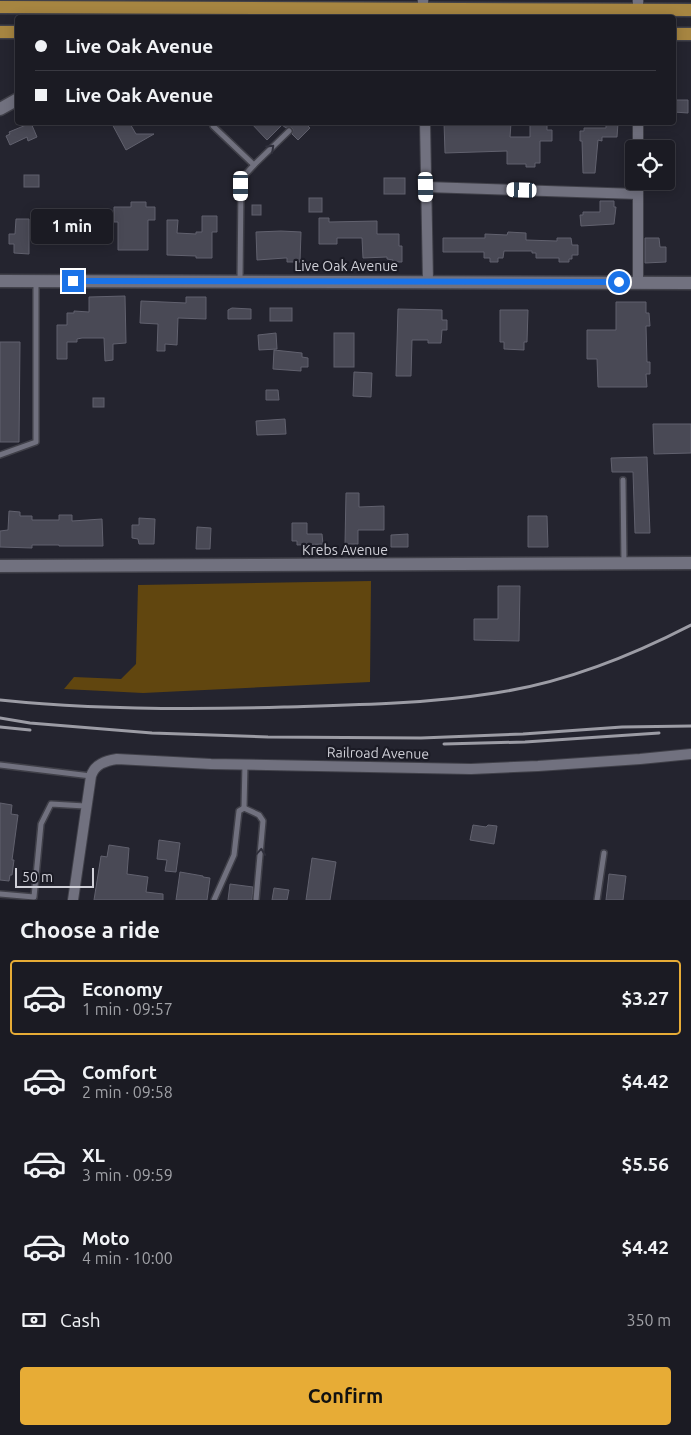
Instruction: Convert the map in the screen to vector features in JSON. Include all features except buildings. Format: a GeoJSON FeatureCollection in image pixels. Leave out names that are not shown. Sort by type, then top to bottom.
{"type":"FeatureCollection","features":[{"type":"Feature","properties":{"kind":"main road"},"geometry":{"type":"LineString","coordinates":[[182,8],[196,0]]}},
{"type":"Feature","properties":{"kind":"main road"},"geometry":{"type":"LineString","coordinates":[[0,7],[182,8],[255,4],[423,9],[691,10]]}},
{"type":"Feature","properties":{"kind":"main road"},"geometry":{"type":"LineString","coordinates":[[0,32],[15,32]]}},
{"type":"Feature","properties":{"kind":"main road"},"geometry":{"type":"LineString","coordinates":[[676,34],[691,34]]}},
{"type":"Feature","properties":{"kind":"street"},"geometry":{"type":"LineString","coordinates":[[0,108],[15,100]]}},
{"type":"Feature","properties":{"kind":"street"},"geometry":{"type":"LineString","coordinates":[[425,125],[428,281]]}},
{"type":"Feature","properties":{"kind":"street"},"geometry":{"type":"LineString","coordinates":[[638,125],[638,140]]}},
{"type":"Feature","properties":{"kind":"street"},"geometry":{"type":"LineString","coordinates":[[426,187],[638,194]]}},
{"type":"Feature","properties":{"kind":"street"},"geometry":{"type":"LineString","coordinates":[[638,190],[638,283]]}},
{"type":"Feature","properties":{"kind":"street","name":"Live Oak Avenue"},"geometry":{"type":"LineString","coordinates":[[0,281],[691,283]]}},
{"type":"Feature","properties":{"kind":"street","name":"Krebs Avenue"},"geometry":{"type":"LineString","coordinates":[[0,566],[691,563]]}},
{"type":"Feature","properties":{"kind":"street","name":"Railroad Avenue"},"geometry":{"type":"LineString","coordinates":[[91,776],[93,770],[98,765],[117,759],[245,764],[472,768],[575,764],[691,754]]}},
{"type":"Feature","properties":{"kind":"street"},"geometry":{"type":"LineString","coordinates":[[73,900],[85,806],[91,776]]}},
{"type":"Feature","properties":{"kind":"lane"},"geometry":{"type":"LineString","coordinates":[[212,125],[254,165]]}},
{"type":"Feature","properties":{"kind":"lane"},"geometry":{"type":"LineString","coordinates":[[240,281],[241,186],[244,176],[289,132]]}},
{"type":"Feature","properties":{"kind":"lane"},"geometry":{"type":"LineString","coordinates":[[0,455],[36,442],[36,281]]}},
{"type":"Feature","properties":{"kind":"lane"},"geometry":{"type":"LineString","coordinates":[[623,480],[624,564]]}},
{"type":"Feature","properties":{"kind":"lane"},"geometry":{"type":"LineString","coordinates":[[244,808],[245,764]]}},
{"type":"Feature","properties":{"kind":"lane"},"geometry":{"type":"LineString","coordinates":[[0,765],[91,776]]}},
{"type":"Feature","properties":{"kind":"lane"},"geometry":{"type":"LineString","coordinates":[[0,894],[34,897],[41,824],[51,804],[85,806]]}},
{"type":"Feature","properties":{"kind":"lane"},"geometry":{"type":"LineString","coordinates":[[214,900],[234,855],[239,811],[244,808]]}},
{"type":"Feature","properties":{"kind":"lane"},"geometry":{"type":"LineString","coordinates":[[244,808],[259,815],[264,821],[256,900]]}},
{"type":"Feature","properties":{"kind":"lane"},"geometry":{"type":"LineString","coordinates":[[597,900],[604,852]]}},
{"type":"Feature","properties":{"kind":"shaded area"},"geometry":{"type":"Polygon","coordinates":[[[371,581],[370,682],[143,693],[64,689],[74,677],[121,679],[136,664],[138,585],[371,581]]]}},
{"type":"Feature","properties":{"kind":"railway"},"geometry":{"type":"LineString","coordinates":[[0,700],[71,706],[177,709],[337,706],[442,700],[495,693],[545,683],[620,658],[691,625]]}},
{"type":"Feature","properties":{"kind":"railway"},"geometry":{"type":"LineString","coordinates":[[0,718],[30,723],[152,733],[268,737],[421,738],[523,734],[622,727],[691,726]]}},
{"type":"Feature","properties":{"kind":"railway"},"geometry":{"type":"LineString","coordinates":[[0,727],[30,730]]}},
{"type":"Feature","properties":{"kind":"railway"},"geometry":{"type":"LineString","coordinates":[[444,744],[525,742],[659,733]]}},
{"type":"Feature","properties":{"kind":"route"},"geometry":{"type":"LineString","coordinates":[[73,281],[619,282]]}}]}
